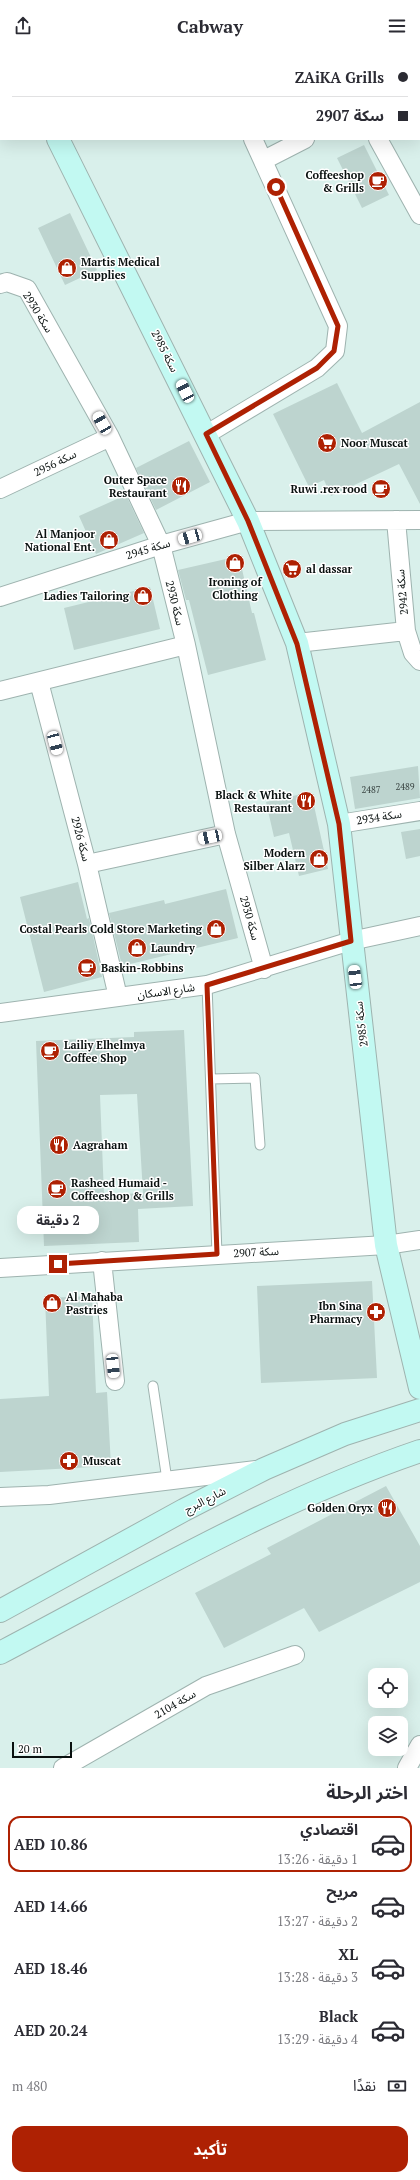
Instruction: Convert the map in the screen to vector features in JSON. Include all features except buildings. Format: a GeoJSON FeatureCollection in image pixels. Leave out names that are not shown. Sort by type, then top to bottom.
{"type":"FeatureCollection","features":[{"type":"Feature","properties":{"kind":"street","name":"سكة 2985"},"geometry":{"type":"LineString","coordinates":[[59,140],[248,521],[297,644],[339,824],[386,1246],[420,1388]]}},
{"type":"Feature","properties":{"kind":"street"},"geometry":{"type":"LineString","coordinates":[[206,434],[317,368],[334,351],[338,326],[264,160],[254,140]]}},
{"type":"Feature","properties":{"kind":"street"},"geometry":{"type":"LineString","coordinates":[[264,160],[303,140]]}},
{"type":"Feature","properties":{"kind":"street"},"geometry":{"type":"LineString","coordinates":[[379,140],[420,215]]}},
{"type":"Feature","properties":{"kind":"street","name":"سكة 2930"},"geometry":{"type":"LineString","coordinates":[[0,284],[7,282],[27,289],[110,437],[161,545],[186,645],[226,834],[264,969]]}},
{"type":"Feature","properties":{"kind":"street","name":"سكة 2956"},"geometry":{"type":"LineString","coordinates":[[0,490],[110,437]]}},
{"type":"Feature","properties":{"kind":"street","name":"سكة 2942"},"geometry":{"type":"LineString","coordinates":[[396,520],[406,631],[413,653],[420,661]]}},
{"type":"Feature","properties":{"kind":"street","name":"سكة 2945"},"geometry":{"type":"LineString","coordinates":[[0,596],[161,545],[248,521],[420,520]]}},
{"type":"Feature","properties":{"kind":"street"},"geometry":{"type":"LineString","coordinates":[[297,644],[406,631]]}},
{"type":"Feature","properties":{"kind":"street"},"geometry":{"type":"LineString","coordinates":[[0,691],[186,645]]}},
{"type":"Feature","properties":{"kind":"street","name":"سكة 2926"},"geometry":{"type":"LineString","coordinates":[[39,682],[87,864],[118,998]]}},
{"type":"Feature","properties":{"kind":"street","name":"سكة 2934"},"geometry":{"type":"LineString","coordinates":[[339,824],[420,811]]}},
{"type":"Feature","properties":{"kind":"street"},"geometry":{"type":"LineString","coordinates":[[87,864],[226,834]]}},
{"type":"Feature","properties":{"kind":"street","name":"شارع الاسكان"},"geometry":{"type":"LineString","coordinates":[[0,1013],[207,985],[264,969],[351,941],[420,926]]}},
{"type":"Feature","properties":{"kind":"street","name":"سكة 2907"},"geometry":{"type":"LineString","coordinates":[[0,1268],[217,1254],[386,1246],[420,1240]]}},
{"type":"Feature","properties":{"kind":"street"},"geometry":{"type":"LineString","coordinates":[[102,1261],[115,1381]]}},
{"type":"Feature","properties":{"kind":"street","name":"شارع البرج"},"geometry":{"type":"LineString","coordinates":[[0,1611],[184,1510],[264,1469],[345,1434],[420,1410]]}},
{"type":"Feature","properties":{"kind":"street"},"geometry":{"type":"LineString","coordinates":[[0,1653],[225,1535],[300,1498],[365,1470],[420,1451]]}},
{"type":"Feature","properties":{"kind":"street"},"geometry":{"type":"LineString","coordinates":[[0,1497],[49,1495],[264,1469]]}},
{"type":"Feature","properties":{"kind":"street","name":"سكة 2104"},"geometry":{"type":"LineString","coordinates":[[63,1768],[206,1686],[295,1655]]}},
{"type":"Feature","properties":{"kind":"street"},"geometry":{"type":"LineString","coordinates":[[407,1768],[420,1745]]}},
{"type":"Feature","properties":{"kind":"lane"},"geometry":{"type":"LineString","coordinates":[[207,985],[217,1254]]}},
{"type":"Feature","properties":{"kind":"lane"},"geometry":{"type":"LineString","coordinates":[[211,1079],[255,1078],[260,1145]]}},
{"type":"Feature","properties":{"kind":"lane"},"geometry":{"type":"LineString","coordinates":[[153,1386],[167,1480]]}},
{"type":"Feature","properties":{"kind":"place","name":"Coffeeshop & Grills"},"geometry":{"type":"Point","coordinates":[378,181]}},
{"type":"Feature","properties":{"kind":"place","name":"Martis Medical Supplies"},"geometry":{"type":"Point","coordinates":[67,268]}},
{"type":"Feature","properties":{"kind":"place","name":"Noor Muscat"},"geometry":{"type":"Point","coordinates":[327,443]}},
{"type":"Feature","properties":{"kind":"place","name":"Outer Space Restaurant"},"geometry":{"type":"Point","coordinates":[181,486]}},
{"type":"Feature","properties":{"kind":"place","name":"Ruwi .rex rood"},"geometry":{"type":"Point","coordinates":[381,489]}},
{"type":"Feature","properties":{"kind":"place","name":"Al Manjoor National Ent."},"geometry":{"type":"Point","coordinates":[109,540]}},
{"type":"Feature","properties":{"kind":"place","name":"Ironing of Clothing"},"geometry":{"type":"Point","coordinates":[235,563]}},
{"type":"Feature","properties":{"kind":"place","name":"al dassar"},"geometry":{"type":"Point","coordinates":[292,569]}},
{"type":"Feature","properties":{"kind":"place","name":"Ladies Tailoring"},"geometry":{"type":"Point","coordinates":[143,596]}},
{"type":"Feature","properties":{"kind":"place","name":"Black & White Restaurant"},"geometry":{"type":"Point","coordinates":[306,801]}},
{"type":"Feature","properties":{"kind":"place","name":"Modern Silber Alarz"},"geometry":{"type":"Point","coordinates":[319,859]}},
{"type":"Feature","properties":{"kind":"place","name":"Costal Pearls Cold Store Marketing"},"geometry":{"type":"Point","coordinates":[216,929]}},
{"type":"Feature","properties":{"kind":"place","name":"Laundry"},"geometry":{"type":"Point","coordinates":[137,948]}},
{"type":"Feature","properties":{"kind":"place","name":"Baskin-Robbins"},"geometry":{"type":"Point","coordinates":[87,968]}},
{"type":"Feature","properties":{"kind":"place","name":"Lailiy Elhelmya Coffee Shop"},"geometry":{"type":"Point","coordinates":[50,1051]}},
{"type":"Feature","properties":{"kind":"place","name":"Aagraham"},"geometry":{"type":"Point","coordinates":[59,1145]}},
{"type":"Feature","properties":{"kind":"place","name":"Rasheed Humaid - Coffeeshop & Grills"},"geometry":{"type":"Point","coordinates":[57,1189]}},
{"type":"Feature","properties":{"kind":"place","name":"Al Mahaba Pastries"},"geometry":{"type":"Point","coordinates":[52,1303]}},
{"type":"Feature","properties":{"kind":"place","name":"Ibn Sina Pharmacy"},"geometry":{"type":"Point","coordinates":[376,1312]}},
{"type":"Feature","properties":{"kind":"place","name":"Muscat"},"geometry":{"type":"Point","coordinates":[69,1461]}},
{"type":"Feature","properties":{"kind":"place","name":"Golden Oryx"},"geometry":{"type":"Point","coordinates":[387,1508]}},
{"type":"Feature","properties":{"kind":"route"},"geometry":{"type":"LineString","coordinates":[[58,1264],[217,1254],[207,985],[264,969],[351,941],[339,824],[297,644],[248,521],[206,434],[317,368],[334,351],[338,326],[276,187]]}}]}
